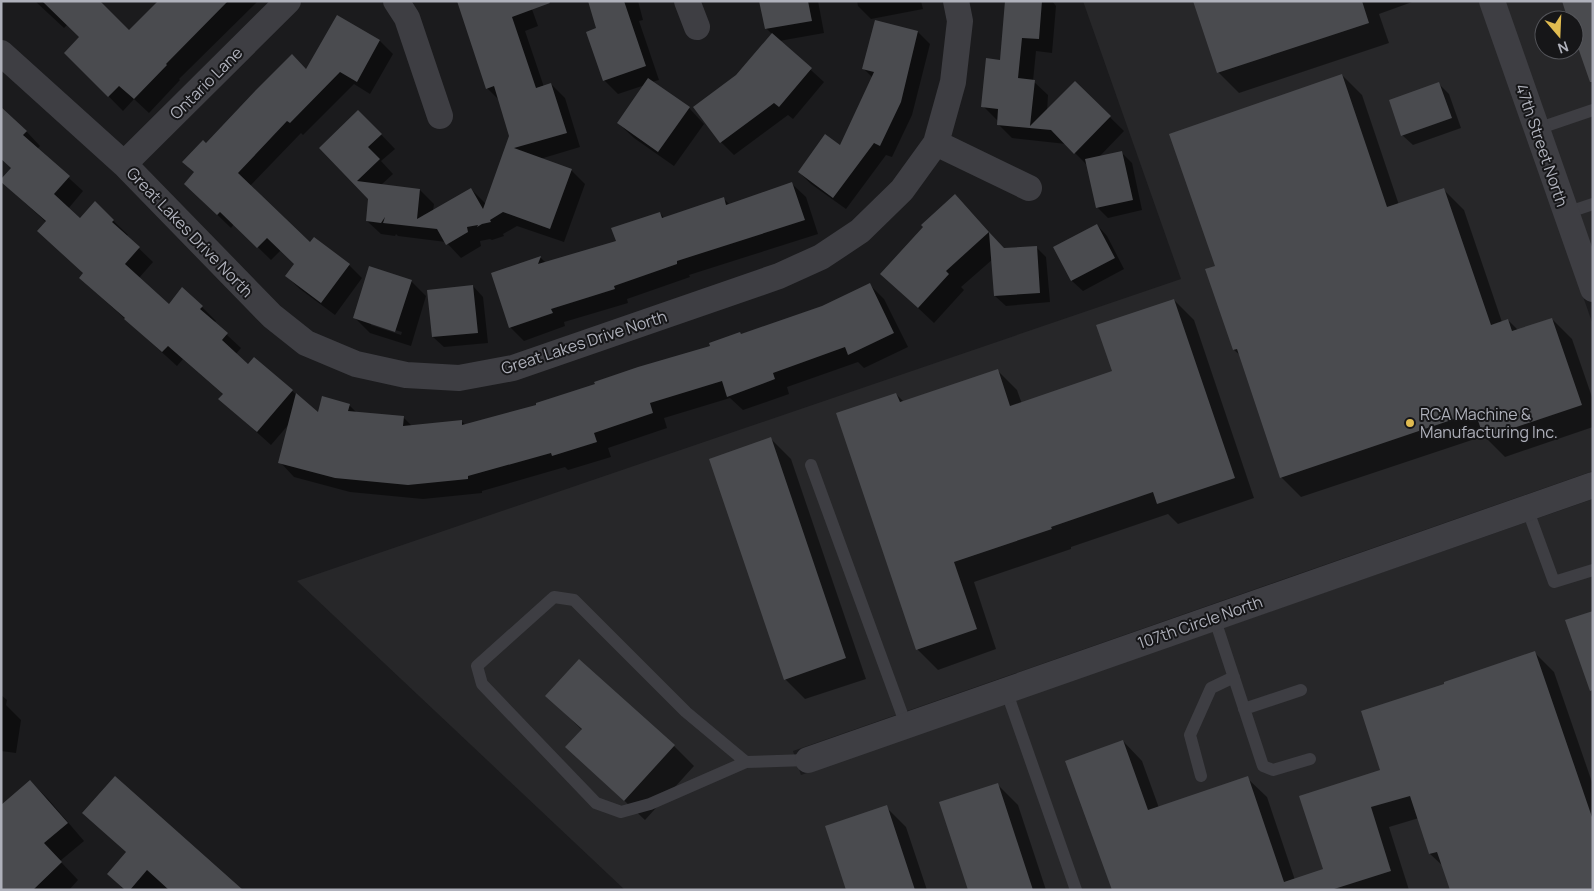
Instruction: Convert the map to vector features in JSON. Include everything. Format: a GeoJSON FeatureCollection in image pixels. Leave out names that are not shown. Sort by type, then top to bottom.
{"type":"FeatureCollection","features":[{"type":"Feature","properties":{"kind":"street","name":"Ontario Lane"},"geometry":{"type":"LineString","coordinates":[[124,164],[288,1]]}},
{"type":"Feature","properties":{"kind":"street"},"geometry":{"type":"LineString","coordinates":[[396,1],[407,18],[440,116]]}},
{"type":"Feature","properties":{"kind":"street"},"geometry":{"type":"LineString","coordinates":[[688,1],[697,27]]}},
{"type":"Feature","properties":{"kind":"street","name":"Great Lakes Drive North"},"geometry":{"type":"LineString","coordinates":[[1,53],[124,164],[272,316],[306,342],[356,364],[406,375],[460,378],[513,368],[779,276],[822,257],[860,231],[902,190],[936,143],[953,82],[960,21],[956,1]]}},
{"type":"Feature","properties":{"kind":"street","name":"47th Street North"},"geometry":{"type":"LineString","coordinates":[[1492,1],[1566,213],[1591,277]]}},
{"type":"Feature","properties":{"kind":"street"},"geometry":{"type":"LineString","coordinates":[[936,143],[1030,188]]}},
{"type":"Feature","properties":{"kind":"street","name":"107th Circle North"},"geometry":{"type":"LineString","coordinates":[[808,760],[1593,485]]}},
{"type":"Feature","properties":{"kind":"lane"},"geometry":{"type":"LineString","coordinates":[[1537,129],[1593,110]]}},
{"type":"Feature","properties":{"kind":"lane"},"geometry":{"type":"LineString","coordinates":[[1566,213],[1593,204]]}},
{"type":"Feature","properties":{"kind":"lane"},"geometry":{"type":"LineString","coordinates":[[811,465],[906,725]]}},
{"type":"Feature","properties":{"kind":"lane"},"geometry":{"type":"LineString","coordinates":[[1527,508],[1554,582],[1593,570]]}},
{"type":"Feature","properties":{"kind":"lane"},"geometry":{"type":"LineString","coordinates":[[746,762],[686,712],[574,600],[554,597],[477,666],[482,684],[596,803],[621,812],[650,804],[746,762],[808,760]]}},
{"type":"Feature","properties":{"kind":"lane"},"geometry":{"type":"LineString","coordinates":[[1214,617],[1264,766],[1273,770],[1310,759]]}},
{"type":"Feature","properties":{"kind":"lane"},"geometry":{"type":"LineString","coordinates":[[1202,776],[1190,735],[1212,688],[1234,677]]}},
{"type":"Feature","properties":{"kind":"lane"},"geometry":{"type":"LineString","coordinates":[[1006,690],[1076,890]]}},
{"type":"Feature","properties":{"kind":"lane"},"geometry":{"type":"LineString","coordinates":[[1244,709],[1301,690]]}},
{"type":"Feature","properties":{"kind":"shaded area"},"geometry":{"type":"Polygon","coordinates":[[[1083,1],[1480,1],[1593,325],[1593,471],[793,751],[801,775],[1593,499],[1593,890],[625,890],[297,581],[1181,279],[1083,1]]]}},
{"type":"Feature","properties":{"kind":"shaded area"},"geometry":{"type":"Polygon","coordinates":[[[1505,1],[1593,1],[1593,254],[1505,1]]]}},
{"type":"Feature","properties":{"kind":"building"},"geometry":{"type":"Polygon","coordinates":[[[42,1],[100,1],[129,30],[158,1],[228,1],[134,99],[119,86],[108,97],[64,53],[79,37],[42,1]]]}},
{"type":"Feature","properties":{"kind":"building"},"geometry":{"type":"Polygon","coordinates":[[[457,1],[549,1],[550,3],[512,17],[536,88],[551,83],[567,133],[514,148],[572,169],[550,229],[503,212],[490,220],[491,222],[477,227],[478,225],[467,227],[468,232],[446,245],[437,229],[383,223],[385,217],[381,223],[366,221],[368,199],[319,148],[358,110],[382,134],[368,147],[380,159],[357,181],[420,189],[417,219],[471,188],[483,209],[509,136],[494,86],[486,89],[457,1]]]}},
{"type":"Feature","properties":{"kind":"building"},"geometry":{"type":"Polygon","coordinates":[[[588,1],[624,1],[646,66],[603,81],[586,32],[596,28],[588,1]]]}},
{"type":"Feature","properties":{"kind":"building"},"geometry":{"type":"Polygon","coordinates":[[[759,1],[808,1],[812,21],[765,29],[759,1]]]}},
{"type":"Feature","properties":{"kind":"building"},"geometry":{"type":"Polygon","coordinates":[[[1005,1],[1042,1],[1039,39],[1022,38],[1018,78],[1035,80],[1030,126],[1075,81],[1111,116],[1074,154],[1051,130],[997,125],[998,109],[981,107],[986,58],[1000,60],[1005,1]]]}},
{"type":"Feature","properties":{"kind":"building"},"geometry":{"type":"Polygon","coordinates":[[[1193,1],[1362,1],[1369,23],[1217,73],[1193,1]]]}},
{"type":"Feature","properties":{"kind":"building"},"geometry":{"type":"Polygon","coordinates":[[[1562,1],[1593,1],[1593,82],[1590,82],[1582,60],[1584,60],[1584,10],[1565,10],[1562,1]]]}},
{"type":"Feature","properties":{"kind":"building"},"geometry":{"type":"Polygon","coordinates":[[[337,15],[380,40],[357,82],[340,72],[290,123],[287,121],[238,173],[310,242],[314,237],[350,264],[321,303],[285,276],[294,264],[267,238],[257,248],[220,212],[217,215],[184,184],[194,172],[182,162],[203,140],[206,143],[292,54],[306,69],[337,15]]]}},
{"type":"Feature","properties":{"kind":"building"},"geometry":{"type":"Polygon","coordinates":[[[875,20],[918,31],[901,102],[880,146],[874,143],[833,198],[798,172],[825,134],[840,145],[874,72],[862,69],[875,20]]]}},
{"type":"Feature","properties":{"kind":"building"},"geometry":{"type":"Polygon","coordinates":[[[772,33],[812,68],[779,107],[774,103],[720,143],[693,107],[736,75],[772,33]]]}},
{"type":"Feature","properties":{"kind":"building"},"geometry":{"type":"Polygon","coordinates":[[[1342,74],[1387,207],[1444,188],[1491,325],[1508,319],[1512,331],[1552,318],[1582,405],[1484,438],[1475,412],[1280,478],[1237,349],[1233,350],[1205,269],[1215,266],[1169,134],[1342,74]]]}},
{"type":"Feature","properties":{"kind":"building"},"geometry":{"type":"Polygon","coordinates":[[[648,78],[690,107],[658,152],[617,123],[648,78]]]}},
{"type":"Feature","properties":{"kind":"building"},"geometry":{"type":"Polygon","coordinates":[[[1439,82],[1452,118],[1401,136],[1389,100],[1439,82]]]}},
{"type":"Feature","properties":{"kind":"building"},"geometry":{"type":"Polygon","coordinates":[[[1,107],[27,131],[23,135],[70,176],[54,194],[80,218],[95,201],[114,220],[112,222],[140,247],[125,264],[169,304],[182,287],[203,306],[200,309],[228,333],[222,340],[248,364],[254,357],[293,390],[257,432],[218,399],[223,394],[168,346],[162,352],[79,278],[83,273],[37,231],[46,221],[1,182],[1,179],[11,168],[1,159],[1,107]]]}},
{"type":"Feature","properties":{"kind":"building"},"geometry":{"type":"Polygon","coordinates":[[[1122,151],[1133,200],[1096,208],[1085,159],[1122,151]]]}},
{"type":"Feature","properties":{"kind":"building"},"geometry":{"type":"Polygon","coordinates":[[[792,182],[805,220],[677,261],[677,264],[614,286],[615,289],[551,309],[553,313],[509,328],[491,273],[541,256],[538,264],[616,241],[611,228],[660,212],[662,218],[724,197],[726,205],[792,182]]]}},
{"type":"Feature","properties":{"kind":"building"},"geometry":{"type":"Polygon","coordinates":[[[955,194],[989,232],[946,271],[949,274],[918,308],[880,274],[923,227],[921,225],[955,194]]]}},
{"type":"Feature","properties":{"kind":"building"},"geometry":{"type":"Polygon","coordinates":[[[1097,224],[1115,258],[1071,281],[1053,247],[1097,224]]]}},
{"type":"Feature","properties":{"kind":"building"},"geometry":{"type":"Polygon","coordinates":[[[989,232],[1004,248],[1037,246],[1040,293],[994,296],[989,232]]]}},
{"type":"Feature","properties":{"kind":"building"},"geometry":{"type":"Polygon","coordinates":[[[369,266],[412,280],[395,332],[353,318],[369,266]]]}},
{"type":"Feature","properties":{"kind":"building"},"geometry":{"type":"Polygon","coordinates":[[[870,283],[894,333],[848,355],[845,347],[773,373],[775,379],[727,397],[722,381],[650,403],[653,413],[594,433],[597,442],[552,456],[551,453],[468,476],[468,479],[408,485],[335,478],[278,463],[296,393],[318,412],[322,396],[350,404],[348,411],[404,416],[403,426],[462,420],[462,425],[536,405],[536,403],[595,384],[594,382],[638,367],[710,346],[709,343],[822,306],[870,283]]]}},
{"type":"Feature","properties":{"kind":"building"},"geometry":{"type":"Polygon","coordinates":[[[473,285],[478,333],[432,337],[427,290],[473,285]]]}},
{"type":"Feature","properties":{"kind":"building"},"geometry":{"type":"Polygon","coordinates":[[[1174,299],[1235,478],[1157,504],[1153,492],[954,562],[977,629],[916,650],[836,413],[896,393],[900,402],[998,369],[1010,406],[1112,371],[1096,325],[1174,299]]]}},
{"type":"Feature","properties":{"kind":"building"},"geometry":{"type":"Polygon","coordinates":[[[771,437],[846,658],[784,680],[709,459],[771,437]]]}},
{"type":"Feature","properties":{"kind":"building"},"geometry":{"type":"Polygon","coordinates":[[[1593,611],[1593,690],[1590,691],[1565,620],[1593,611]]]}},
{"type":"Feature","properties":{"kind":"building"},"geometry":{"type":"Polygon","coordinates":[[[1535,651],[1593,820],[1593,890],[1450,890],[1437,852],[1429,854],[1410,796],[1371,807],[1391,871],[1331,890],[1112,890],[1065,761],[1123,740],[1148,810],[1248,776],[1284,882],[1323,869],[1299,796],[1380,770],[1361,711],[1444,684],[1444,682],[1535,651]]]}},
{"type":"Feature","properties":{"kind":"building"},"geometry":{"type":"Polygon","coordinates":[[[579,659],[675,745],[624,801],[565,747],[582,729],[545,696],[579,659]]]}},
{"type":"Feature","properties":{"kind":"building"},"geometry":{"type":"Polygon","coordinates":[[[115,776],[243,890],[169,890],[147,870],[130,890],[125,890],[107,874],[126,852],[82,813],[115,776]]]}},
{"type":"Feature","properties":{"kind":"building"},"geometry":{"type":"Polygon","coordinates":[[[30,780],[68,823],[44,843],[62,862],[33,890],[1,890],[1,805],[30,780]]]}},
{"type":"Feature","properties":{"kind":"building"},"geometry":{"type":"Polygon","coordinates":[[[998,783],[1033,890],[968,890],[939,802],[998,783]]]}},
{"type":"Feature","properties":{"kind":"building"},"geometry":{"type":"Polygon","coordinates":[[[887,805],[915,890],[846,890],[825,826],[887,805]]]}},
{"type":"Feature","properties":{"kind":"place","name":"RCA Machine & Manufacturing Inc."},"geometry":{"type":"Point","coordinates":[1410,423]}}]}
